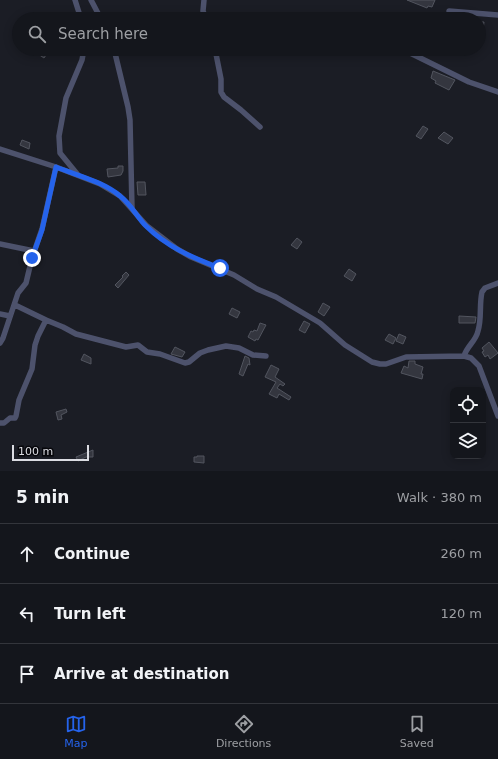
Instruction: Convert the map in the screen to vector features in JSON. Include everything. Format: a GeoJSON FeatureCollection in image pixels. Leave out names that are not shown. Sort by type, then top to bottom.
{"type":"FeatureCollection","features":[{"type":"Feature","properties":{"kind":"street"},"geometry":{"type":"LineString","coordinates":[[74,0],[78,12]]}},
{"type":"Feature","properties":{"kind":"street"},"geometry":{"type":"LineString","coordinates":[[91,0],[97,12]]}},
{"type":"Feature","properties":{"kind":"street"},"geometry":{"type":"LineString","coordinates":[[203,12],[204,0]]}},
{"type":"Feature","properties":{"kind":"street"},"geometry":{"type":"LineString","coordinates":[[450,11],[462,12]]}},
{"type":"Feature","properties":{"kind":"street"},"geometry":{"type":"LineString","coordinates":[[486,14],[498,15]]}},
{"type":"Feature","properties":{"kind":"street"},"geometry":{"type":"LineString","coordinates":[[80,176],[60,154],[59,136],[66,98],[83,56]]}},
{"type":"Feature","properties":{"kind":"street"},"geometry":{"type":"LineString","coordinates":[[116,56],[130,120],[132,208]]}},
{"type":"Feature","properties":{"kind":"street"},"geometry":{"type":"LineString","coordinates":[[216,56],[221,79],[221,92],[224,97],[260,127]]}},
{"type":"Feature","properties":{"kind":"street"},"geometry":{"type":"LineString","coordinates":[[416,56],[469,82],[498,92]]}},
{"type":"Feature","properties":{"kind":"street"},"geometry":{"type":"LineString","coordinates":[[0,148],[100,184],[120,196],[147,226],[177,249],[234,275],[257,289],[276,297],[320,323],[345,345],[372,362],[386,364],[406,357],[464,356],[471,358],[479,366],[498,416]]}},
{"type":"Feature","properties":{"kind":"street"},"geometry":{"type":"LineString","coordinates":[[0,343],[4,338],[18,293],[26,283],[34,251],[42,230],[56,167]]}},
{"type":"Feature","properties":{"kind":"street"},"geometry":{"type":"LineString","coordinates":[[0,244],[34,251]]}},
{"type":"Feature","properties":{"kind":"street"},"geometry":{"type":"LineString","coordinates":[[464,356],[466,349],[478,332],[480,298],[482,292],[485,288],[498,283]]}},
{"type":"Feature","properties":{"kind":"street"},"geometry":{"type":"LineString","coordinates":[[15,305],[46,320],[64,326],[76,334],[126,347],[138,345],[147,352],[160,354],[185,362],[188,362],[208,350],[226,346],[239,348],[253,355],[266,356]]}},
{"type":"Feature","properties":{"kind":"street"},"geometry":{"type":"LineString","coordinates":[[0,314],[10,316]]}},
{"type":"Feature","properties":{"kind":"street"},"geometry":{"type":"LineString","coordinates":[[0,423],[10,418],[15,418],[16,416],[22,391],[32,370],[35,345],[46,320]]}},
{"type":"Feature","properties":{"kind":"building"},"geometry":{"type":"Polygon","coordinates":[[[407,0],[435,0],[432,7],[428,6],[427,8],[407,0]]]}},
{"type":"Feature","properties":{"kind":"building"},"geometry":{"type":"Polygon","coordinates":[[[433,71],[455,80],[449,90],[435,83],[436,81],[431,78],[433,71]]]}},
{"type":"Feature","properties":{"kind":"building"},"geometry":{"type":"Polygon","coordinates":[[[423,126],[428,129],[421,139],[416,136],[423,126]]]}},
{"type":"Feature","properties":{"kind":"building"},"geometry":{"type":"Polygon","coordinates":[[[444,132],[453,138],[448,144],[438,138],[444,132]]]}},
{"type":"Feature","properties":{"kind":"building"},"geometry":{"type":"Polygon","coordinates":[[[22,140],[30,143],[29,149],[20,145],[22,140]]]}},
{"type":"Feature","properties":{"kind":"building"},"geometry":{"type":"Polygon","coordinates":[[[118,166],[123,166],[121,175],[108,177],[107,169],[118,168],[118,166]]]}},
{"type":"Feature","properties":{"kind":"building"},"geometry":{"type":"Polygon","coordinates":[[[137,182],[145,182],[146,195],[138,195],[137,182]]]}},
{"type":"Feature","properties":{"kind":"building"},"geometry":{"type":"Polygon","coordinates":[[[297,238],[302,242],[297,249],[291,245],[297,238]]]}},
{"type":"Feature","properties":{"kind":"building"},"geometry":{"type":"Polygon","coordinates":[[[349,269],[356,274],[352,281],[344,276],[349,269]]]}},
{"type":"Feature","properties":{"kind":"building"},"geometry":{"type":"Polygon","coordinates":[[[126,272],[129,275],[118,288],[115,285],[126,272]]]}},
{"type":"Feature","properties":{"kind":"building"},"geometry":{"type":"Polygon","coordinates":[[[323,303],[330,307],[324,316],[318,312],[323,303]]]}},
{"type":"Feature","properties":{"kind":"building"},"geometry":{"type":"Polygon","coordinates":[[[232,308],[240,312],[237,318],[229,314],[232,308]]]}},
{"type":"Feature","properties":{"kind":"building"},"geometry":{"type":"Polygon","coordinates":[[[459,316],[476,317],[475,323],[459,323],[459,316]]]}},
{"type":"Feature","properties":{"kind":"building"},"geometry":{"type":"Polygon","coordinates":[[[304,321],[310,324],[305,333],[299,330],[304,321]]]}},
{"type":"Feature","properties":{"kind":"building"},"geometry":{"type":"Polygon","coordinates":[[[260,323],[266,325],[258,340],[256,339],[255,341],[248,337],[251,331],[257,331],[260,323]]]}},
{"type":"Feature","properties":{"kind":"building"},"geometry":{"type":"Polygon","coordinates":[[[389,334],[396,338],[393,344],[385,340],[389,334]]]}},
{"type":"Feature","properties":{"kind":"building"},"geometry":{"type":"Polygon","coordinates":[[[399,334],[406,337],[403,344],[396,341],[399,334]]]}},
{"type":"Feature","properties":{"kind":"building"},"geometry":{"type":"Polygon","coordinates":[[[489,342],[498,353],[490,359],[488,355],[485,357],[482,352],[484,351],[482,348],[489,342]]]}},
{"type":"Feature","properties":{"kind":"building"},"geometry":{"type":"Polygon","coordinates":[[[175,347],[185,352],[182,357],[171,354],[175,347]]]}},
{"type":"Feature","properties":{"kind":"building"},"geometry":{"type":"Polygon","coordinates":[[[84,354],[91,358],[91,364],[81,360],[84,354]]]}},
{"type":"Feature","properties":{"kind":"building"},"geometry":{"type":"Polygon","coordinates":[[[245,356],[249,358],[250,365],[248,364],[243,376],[239,374],[245,356]]]}},
{"type":"Feature","properties":{"kind":"building"},"geometry":{"type":"Polygon","coordinates":[[[409,361],[415,361],[415,364],[423,367],[421,374],[423,374],[422,379],[401,373],[404,366],[408,368],[409,361]]]}},
{"type":"Feature","properties":{"kind":"building"},"geometry":{"type":"Polygon","coordinates":[[[271,365],[279,369],[275,377],[285,384],[283,386],[280,384],[277,388],[291,397],[289,400],[279,394],[277,398],[269,394],[276,382],[265,377],[271,365]]]}},
{"type":"Feature","properties":{"kind":"building"},"geometry":{"type":"Polygon","coordinates":[[[66,409],[67,412],[61,415],[62,419],[58,420],[56,412],[66,409]]]}},
{"type":"Feature","properties":{"kind":"building"},"geometry":{"type":"Polygon","coordinates":[[[93,450],[93,457],[86,457],[78,461],[76,457],[93,450]]]}},
{"type":"Feature","properties":{"kind":"building"},"geometry":{"type":"Polygon","coordinates":[[[204,456],[204,463],[194,462],[194,457],[204,456]]]}},
{"type":"Feature","properties":{"kind":"route"},"geometry":{"type":"LineString","coordinates":[[32,258],[42,230],[50,200],[56,167],[100,184],[120,196],[147,226],[177,249],[192,257],[220,268]]}}]}
